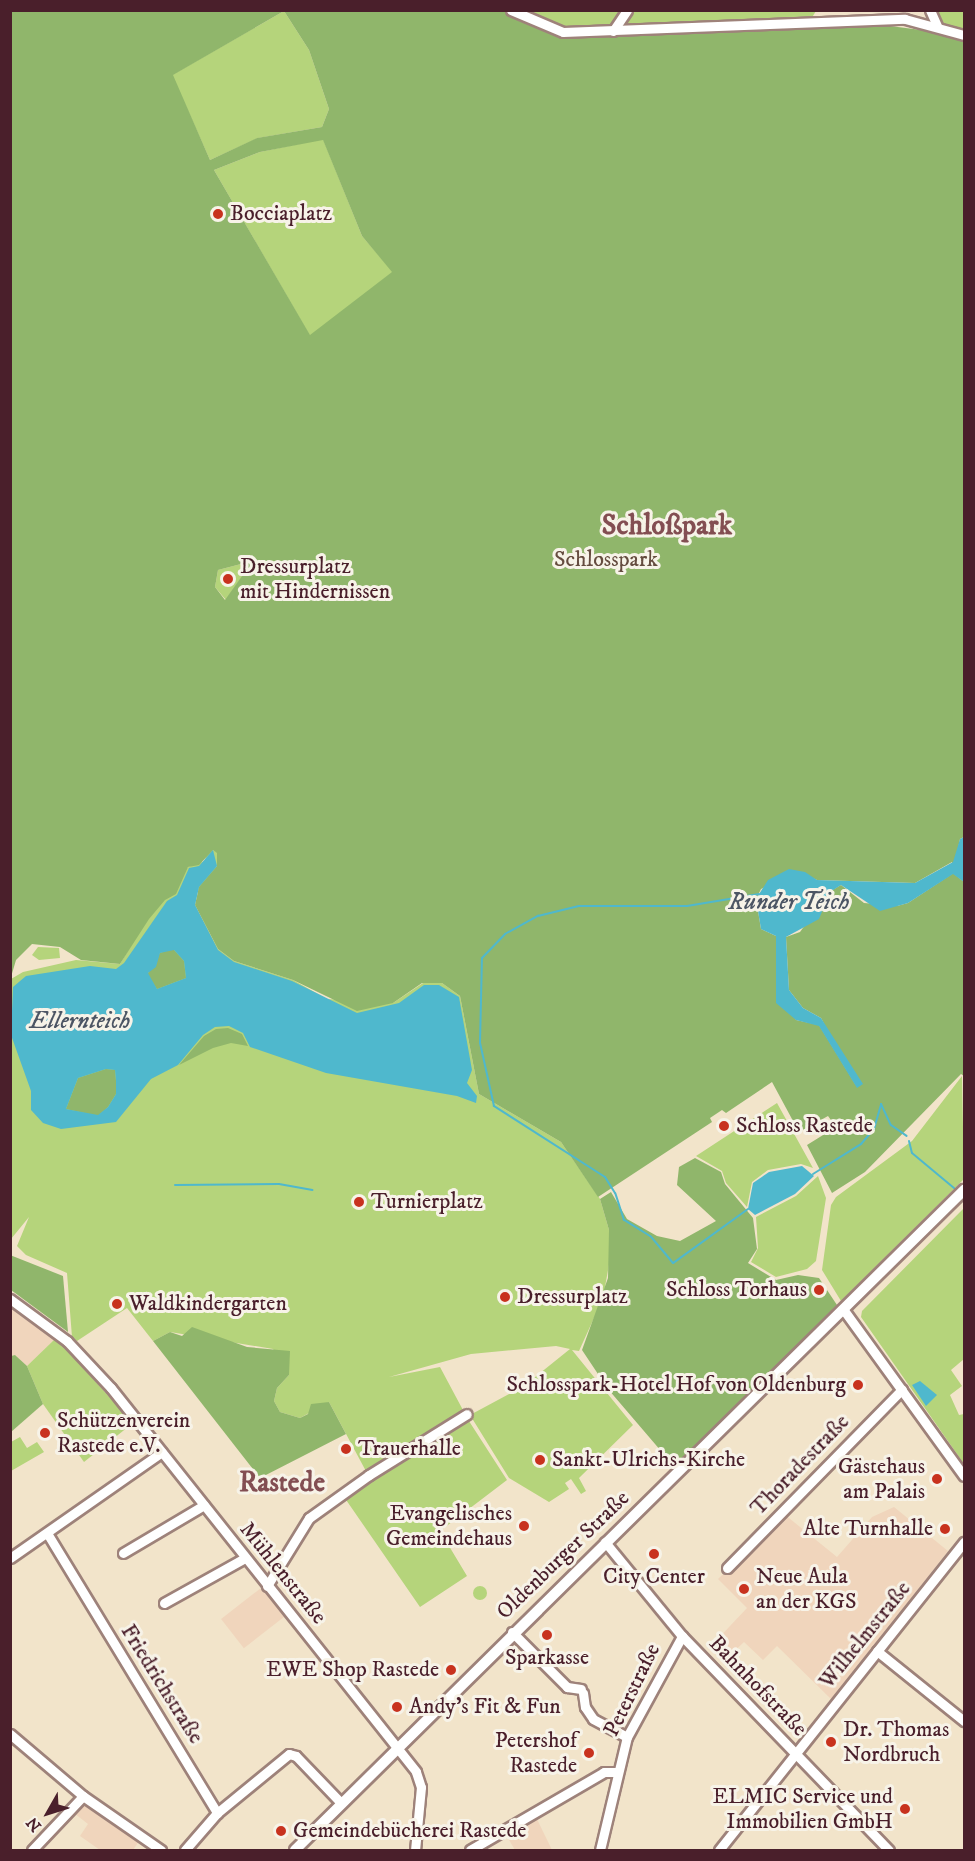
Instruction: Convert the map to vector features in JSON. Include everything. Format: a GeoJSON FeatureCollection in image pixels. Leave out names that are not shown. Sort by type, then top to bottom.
{"type":"FeatureCollection","features":[{"type":"Feature","properties":{"kind":"street"},"geometry":{"type":"LineString","coordinates":[[511,10],[563,32],[906,19],[964,35]]}},
{"type":"Feature","properties":{"kind":"street"},"geometry":{"type":"LineString","coordinates":[[612,31],[627,10]]}},
{"type":"Feature","properties":{"kind":"street"},"geometry":{"type":"LineString","coordinates":[[930,10],[937,26]]}},
{"type":"Feature","properties":{"kind":"street","name":"Oldenburger Straße"},"geometry":{"type":"LineString","coordinates":[[294,1851],[512,1632],[964,1190]]}},
{"type":"Feature","properties":{"kind":"street","name":"Mühlenstraße"},"geometry":{"type":"LineString","coordinates":[[10,1299],[75,1349],[162,1452],[420,1778],[415,1851]]}},
{"type":"Feature","properties":{"kind":"street"},"geometry":{"type":"LineString","coordinates":[[843,1309],[964,1476]]}},
{"type":"Feature","properties":{"kind":"street","name":"Thoradestraße"},"geometry":{"type":"LineString","coordinates":[[727,1568],[902,1389]]}},
{"type":"Feature","properties":{"kind":"street"},"geometry":{"type":"LineString","coordinates":[[267,1586],[309,1518],[369,1475],[467,1414]]}},
{"type":"Feature","properties":{"kind":"street"},"geometry":{"type":"LineString","coordinates":[[10,1558],[162,1452]]}},
{"type":"Feature","properties":{"kind":"street"},"geometry":{"type":"LineString","coordinates":[[123,1553],[204,1505]]}},
{"type":"Feature","properties":{"kind":"street","name":"Friedrichstraße"},"geometry":{"type":"LineString","coordinates":[[47,1533],[217,1813]]}},
{"type":"Feature","properties":{"kind":"street","name":"Bahnhofstraße"},"geometry":{"type":"LineString","coordinates":[[605,1542],[682,1636],[890,1851]]}},
{"type":"Feature","properties":{"kind":"street","name":"Wilhelmstraße"},"geometry":{"type":"LineString","coordinates":[[719,1851],[795,1752],[964,1542]]}},
{"type":"Feature","properties":{"kind":"street"},"geometry":{"type":"LineString","coordinates":[[164,1603],[245,1558]]}},
{"type":"Feature","properties":{"kind":"street"},"geometry":{"type":"LineString","coordinates":[[512,1632],[567,1687],[582,1691],[585,1707],[593,1719],[627,1737]]}},
{"type":"Feature","properties":{"kind":"street","name":"Peterstraße"},"geometry":{"type":"LineString","coordinates":[[470,1851],[603,1772],[618,1772],[627,1737],[682,1636]]}},
{"type":"Feature","properties":{"kind":"street"},"geometry":{"type":"LineString","coordinates":[[877,1651],[964,1721]]}},
{"type":"Feature","properties":{"kind":"street"},"geometry":{"type":"LineString","coordinates":[[10,1734],[83,1796],[160,1851]]}},
{"type":"Feature","properties":{"kind":"street"},"geometry":{"type":"LineString","coordinates":[[185,1851],[217,1813],[289,1754],[296,1756],[341,1803]]}},
{"type":"Feature","properties":{"kind":"street"},"geometry":{"type":"LineString","coordinates":[[600,1851],[618,1772]]}},
{"type":"Feature","properties":{"kind":"street"},"geometry":{"type":"LineString","coordinates":[[32,1851],[83,1796]]}},
{"type":"Feature","properties":{"kind":"shaded area"},"geometry":{"type":"Polygon","coordinates":[[[11,1305],[56,1338],[27,1366],[15,1355],[11,1356],[11,1305]]]}},
{"type":"Feature","properties":{"kind":"shaded area"},"geometry":{"type":"Polygon","coordinates":[[[894,1507],[948,1551],[832,1700],[777,1646],[763,1660],[744,1642],[727,1658],[713,1644],[747,1608],[718,1579],[784,1514],[837,1557],[872,1517],[894,1507]]]}},
{"type":"Feature","properties":{"kind":"shaded area"},"geometry":{"type":"Polygon","coordinates":[[[266,1584],[289,1613],[244,1648],[221,1619],[266,1584]]]}},
{"type":"Feature","properties":{"kind":"shaded area"},"geometry":{"type":"Polygon","coordinates":[[[83,1796],[142,1837],[133,1850],[100,1850],[80,1836],[88,1824],[70,1810],[83,1796]]]}},
{"type":"Feature","properties":{"kind":"shaded area"},"geometry":{"type":"Polygon","coordinates":[[[534,1813],[552,1850],[515,1850],[503,1830],[534,1813]]]}},
{"type":"Feature","properties":{"kind":"green space","name":"Schlosspark"},"geometry":{"type":"Polygon","coordinates":[[[500,10],[563,37],[890,26],[937,32],[964,41],[964,837],[960,839],[953,873],[964,882],[964,1076],[961,1074],[865,1172],[832,1193],[807,1145],[836,1127],[828,1116],[799,1132],[772,1082],[726,1113],[722,1110],[710,1118],[712,1122],[598,1197],[561,1142],[479,1094],[460,996],[442,983],[422,983],[393,1003],[357,1011],[293,980],[234,961],[218,949],[195,905],[199,887],[217,866],[217,853],[213,850],[199,865],[188,867],[176,894],[165,900],[149,919],[120,964],[81,960],[60,947],[32,944],[16,960],[11,977],[11,11],[500,10]],[[284,11],[173,75],[210,160],[257,138],[322,127],[329,109],[309,50],[284,11]],[[323,140],[260,152],[214,170],[310,335],[392,272],[362,236],[323,140]],[[241,564],[218,570],[215,587],[225,600],[247,569],[241,564]],[[952,862],[915,883],[817,880],[797,871],[761,889],[756,899],[761,929],[776,936],[776,975],[796,1020],[819,1025],[857,1087],[821,1018],[803,1008],[789,990],[786,937],[800,932],[829,892],[841,885],[864,903],[897,906],[908,903],[952,874],[952,862]]]}},
{"type":"Feature","properties":{"kind":"green space"},"geometry":{"type":"Polygon","coordinates":[[[284,11],[309,50],[329,109],[322,127],[258,138],[210,160],[172,75],[284,11]]]}},
{"type":"Feature","properties":{"kind":"green space"},"geometry":{"type":"Polygon","coordinates":[[[518,11],[816,11],[811,19],[564,28],[518,11]]]}},
{"type":"Feature","properties":{"kind":"green space"},"geometry":{"type":"Polygon","coordinates":[[[927,11],[964,11],[964,31],[932,20],[927,11]]]}},
{"type":"Feature","properties":{"kind":"green space"},"geometry":{"type":"Polygon","coordinates":[[[323,139],[362,236],[393,272],[310,336],[214,170],[260,152],[323,139]]]}},
{"type":"Feature","properties":{"kind":"green space","name":"Dressurplatz mit Hindernissen"},"geometry":{"type":"Polygon","coordinates":[[[241,564],[248,568],[226,600],[215,587],[218,570],[241,564]]]}},
{"type":"Feature","properties":{"kind":"green space"},"geometry":{"type":"Polygon","coordinates":[[[213,850],[217,852],[217,866],[197,893],[195,905],[218,949],[234,961],[293,980],[327,999],[393,1003],[423,983],[442,983],[460,996],[479,1094],[561,1142],[600,1199],[609,1230],[610,1259],[603,1298],[579,1351],[572,1350],[633,1425],[579,1478],[586,1491],[581,1494],[571,1479],[565,1483],[569,1489],[549,1502],[509,1478],[470,1415],[524,1386],[570,1349],[556,1346],[471,1354],[389,1377],[440,1367],[464,1412],[400,1449],[401,1455],[467,1418],[507,1480],[440,1531],[467,1576],[420,1607],[342,1494],[368,1475],[329,1402],[300,1418],[280,1412],[274,1401],[277,1388],[289,1375],[273,1349],[170,1332],[153,1341],[127,1308],[77,1341],[72,1337],[67,1273],[26,1255],[17,1246],[29,1217],[11,1239],[11,979],[23,972],[76,960],[120,964],[159,899],[188,867],[205,861],[207,852],[213,850]]]}},
{"type":"Feature","properties":{"kind":"green space"},"geometry":{"type":"Polygon","coordinates":[[[38,947],[59,948],[60,958],[39,960],[32,955],[38,947]]]}},
{"type":"Feature","properties":{"kind":"green space"},"geometry":{"type":"Polygon","coordinates":[[[174,950],[184,961],[186,978],[157,989],[147,975],[160,953],[174,950]]]}},
{"type":"Feature","properties":{"kind":"green space"},"geometry":{"type":"Polygon","coordinates":[[[228,1028],[242,1034],[248,1046],[231,1043],[213,1048],[179,1065],[204,1036],[216,1029],[228,1028]]]}},
{"type":"Feature","properties":{"kind":"green space"},"geometry":{"type":"Polygon","coordinates":[[[106,1069],[115,1070],[116,1081],[116,1094],[108,1107],[98,1116],[66,1109],[78,1078],[106,1069]]]}},
{"type":"Feature","properties":{"kind":"green space"},"geometry":{"type":"Polygon","coordinates":[[[962,1076],[964,1179],[841,1301],[822,1270],[831,1205],[836,1197],[912,1141],[962,1076]]]}},
{"type":"Feature","properties":{"kind":"green space"},"geometry":{"type":"Polygon","coordinates":[[[777,1103],[813,1168],[801,1164],[768,1170],[752,1182],[747,1207],[726,1183],[722,1171],[696,1156],[777,1103]]]}},
{"type":"Feature","properties":{"kind":"green space"},"geometry":{"type":"Polygon","coordinates":[[[695,1158],[721,1172],[725,1184],[753,1218],[757,1249],[748,1263],[776,1280],[798,1275],[819,1278],[837,1305],[681,1461],[667,1458],[608,1389],[582,1350],[608,1278],[609,1230],[600,1199],[611,1192],[627,1219],[657,1236],[680,1241],[716,1221],[677,1185],[679,1167],[695,1158]]]}},
{"type":"Feature","properties":{"kind":"green space"},"geometry":{"type":"Polygon","coordinates":[[[818,1176],[826,1198],[816,1261],[807,1269],[776,1277],[751,1262],[758,1248],[756,1217],[796,1196],[818,1176]]]}},
{"type":"Feature","properties":{"kind":"green space"},"geometry":{"type":"Polygon","coordinates":[[[964,1208],[964,1359],[951,1370],[962,1386],[950,1395],[959,1415],[964,1414],[964,1464],[861,1317],[862,1311],[964,1208]]]}},
{"type":"Feature","properties":{"kind":"green space"},"geometry":{"type":"Polygon","coordinates":[[[10,1255],[63,1276],[68,1332],[11,1290],[10,1255]]]}},
{"type":"Feature","properties":{"kind":"green space"},"geometry":{"type":"Polygon","coordinates":[[[192,1327],[247,1347],[290,1351],[289,1375],[277,1388],[274,1401],[280,1412],[300,1418],[308,1414],[311,1404],[329,1402],[346,1434],[260,1478],[153,1341],[170,1332],[182,1336],[192,1327]]]}},
{"type":"Feature","properties":{"kind":"green space"},"geometry":{"type":"Polygon","coordinates":[[[56,1338],[133,1423],[84,1462],[43,1404],[27,1366],[56,1338]]]}},
{"type":"Feature","properties":{"kind":"green space"},"geometry":{"type":"Polygon","coordinates":[[[15,1355],[27,1366],[43,1404],[11,1432],[11,1356],[15,1355]]]}},
{"type":"Feature","properties":{"kind":"green space"},"geometry":{"type":"Polygon","coordinates":[[[20,1437],[27,1448],[37,1442],[44,1452],[11,1471],[11,1442],[20,1437]]]}},
{"type":"Feature","properties":{"kind":"green space"},"geometry":{"type":"Polygon","coordinates":[[[477,1586],[483,1586],[487,1593],[483,1600],[477,1600],[473,1596],[473,1590],[477,1586]]]}},
{"type":"Feature","properties":{"kind":"water","name":"Runder Teich"},"geometry":{"type":"Polygon","coordinates":[[[964,837],[964,882],[953,874],[908,903],[880,911],[841,885],[830,892],[819,919],[786,937],[789,990],[803,1008],[821,1018],[863,1084],[857,1088],[819,1026],[796,1020],[776,1003],[776,936],[761,929],[756,899],[768,880],[789,869],[805,872],[817,880],[915,883],[953,862],[960,839],[964,837]]]}},
{"type":"Feature","properties":{"kind":"water","name":"Ellernteich"},"geometry":{"type":"Polygon","coordinates":[[[213,850],[217,866],[199,887],[195,905],[218,950],[234,962],[292,981],[357,1013],[399,1003],[424,985],[439,985],[459,997],[472,1070],[467,1083],[477,1096],[476,1103],[457,1096],[326,1073],[250,1047],[243,1033],[229,1026],[215,1027],[203,1035],[178,1065],[151,1079],[116,1122],[61,1129],[43,1123],[31,1110],[31,1091],[11,1035],[13,987],[26,976],[90,966],[116,969],[124,963],[167,901],[177,895],[189,868],[199,866],[213,850]],[[174,950],[160,953],[156,967],[148,973],[157,989],[186,978],[184,961],[174,950]],[[106,1069],[78,1078],[66,1109],[98,1115],[108,1107],[116,1094],[116,1081],[115,1070],[106,1069]]]}},
{"type":"Feature","properties":{"kind":"water"},"geometry":{"type":"Polygon","coordinates":[[[802,1166],[814,1176],[795,1194],[755,1215],[748,1209],[753,1183],[769,1172],[802,1166]]]}},
{"type":"Feature","properties":{"kind":"water"},"geometry":{"type":"Polygon","coordinates":[[[920,1381],[937,1395],[926,1406],[912,1385],[920,1381]]]}},
{"type":"Feature","properties":{"kind":"waterway"},"geometry":{"type":"LineString","coordinates":[[748,1209],[673,1263],[650,1236],[624,1220],[615,1193],[605,1177],[494,1106],[480,1043],[482,958],[505,934],[538,916],[579,906],[687,906],[759,894]]}},
{"type":"Feature","properties":{"kind":"waterway"},"geometry":{"type":"LineString","coordinates":[[813,1174],[861,1144],[874,1129],[881,1104],[891,1125],[907,1136]]}},
{"type":"Feature","properties":{"kind":"waterway"},"geometry":{"type":"LineString","coordinates":[[909,1141],[912,1153],[954,1188]]}},
{"type":"Feature","properties":{"kind":"waterway"},"geometry":{"type":"LineString","coordinates":[[175,1185],[279,1184],[312,1190]]}},
{"type":"Feature","properties":{"kind":"place","name":"Bocciaplatz"},"geometry":{"type":"Point","coordinates":[218,214]}},
{"type":"Feature","properties":{"kind":"place","name":"Dressurplatz mit Hindernissen"},"geometry":{"type":"Point","coordinates":[228,579]}},
{"type":"Feature","properties":{"kind":"place","name":"Schloss Rastede"},"geometry":{"type":"Point","coordinates":[724,1126]}},
{"type":"Feature","properties":{"kind":"place","name":"Turnierplatz"},"geometry":{"type":"Point","coordinates":[359,1202]}},
{"type":"Feature","properties":{"kind":"place","name":"Schloss Torhaus"},"geometry":{"type":"Point","coordinates":[819,1290]}},
{"type":"Feature","properties":{"kind":"place","name":"Dressurplatz"},"geometry":{"type":"Point","coordinates":[505,1297]}},
{"type":"Feature","properties":{"kind":"place","name":"Waldkindergarten"},"geometry":{"type":"Point","coordinates":[117,1304]}},
{"type":"Feature","properties":{"kind":"place","name":"Schlosspark-Hotel Hof von Oldenburg"},"geometry":{"type":"Point","coordinates":[858,1385]}},
{"type":"Feature","properties":{"kind":"place","name":"Schützenverein Rastede e.V."},"geometry":{"type":"Point","coordinates":[45,1433]}},
{"type":"Feature","properties":{"kind":"place","name":"Trauerhalle"},"geometry":{"type":"Point","coordinates":[346,1449]}},
{"type":"Feature","properties":{"kind":"place","name":"Sankt-Ulrichs-Kirche"},"geometry":{"type":"Point","coordinates":[540,1460]}},
{"type":"Feature","properties":{"kind":"place","name":"Gästehaus am Palais"},"geometry":{"type":"Point","coordinates":[937,1479]}},
{"type":"Feature","properties":{"kind":"place","name":"Evangelisches Gemeindehaus"},"geometry":{"type":"Point","coordinates":[524,1526]}},
{"type":"Feature","properties":{"kind":"place","name":"Alte Turnhalle"},"geometry":{"type":"Point","coordinates":[945,1529]}},
{"type":"Feature","properties":{"kind":"place","name":"City Center"},"geometry":{"type":"Point","coordinates":[654,1554]}},
{"type":"Feature","properties":{"kind":"place","name":"Neue Aula an der KGS"},"geometry":{"type":"Point","coordinates":[744,1589]}},
{"type":"Feature","properties":{"kind":"place","name":"Sparkasse"},"geometry":{"type":"Point","coordinates":[547,1635]}},
{"type":"Feature","properties":{"kind":"place","name":"EWE Shop Rastede"},"geometry":{"type":"Point","coordinates":[451,1670]}},
{"type":"Feature","properties":{"kind":"place","name":"Andy's Fit & Fun"},"geometry":{"type":"Point","coordinates":[397,1707]}},
{"type":"Feature","properties":{"kind":"place","name":"Dr. Thomas Nordbruch"},"geometry":{"type":"Point","coordinates":[831,1742]}},
{"type":"Feature","properties":{"kind":"place","name":"Petershof Rastede"},"geometry":{"type":"Point","coordinates":[589,1753]}},
{"type":"Feature","properties":{"kind":"place","name":"ELMIC Service und Immobilien GmbH"},"geometry":{"type":"Point","coordinates":[905,1809]}},
{"type":"Feature","properties":{"kind":"place","name":"Gemeindebücherei Rastede"},"geometry":{"type":"Point","coordinates":[281,1831]}},
{"type":"Feature","properties":{"kind":"district","name":"Schloßpark"},"geometry":{"type":"Point","coordinates":[667,526]}},
{"type":"Feature","properties":{"kind":"district","name":"Rastede"},"geometry":{"type":"Point","coordinates":[282,1483]}}]}
